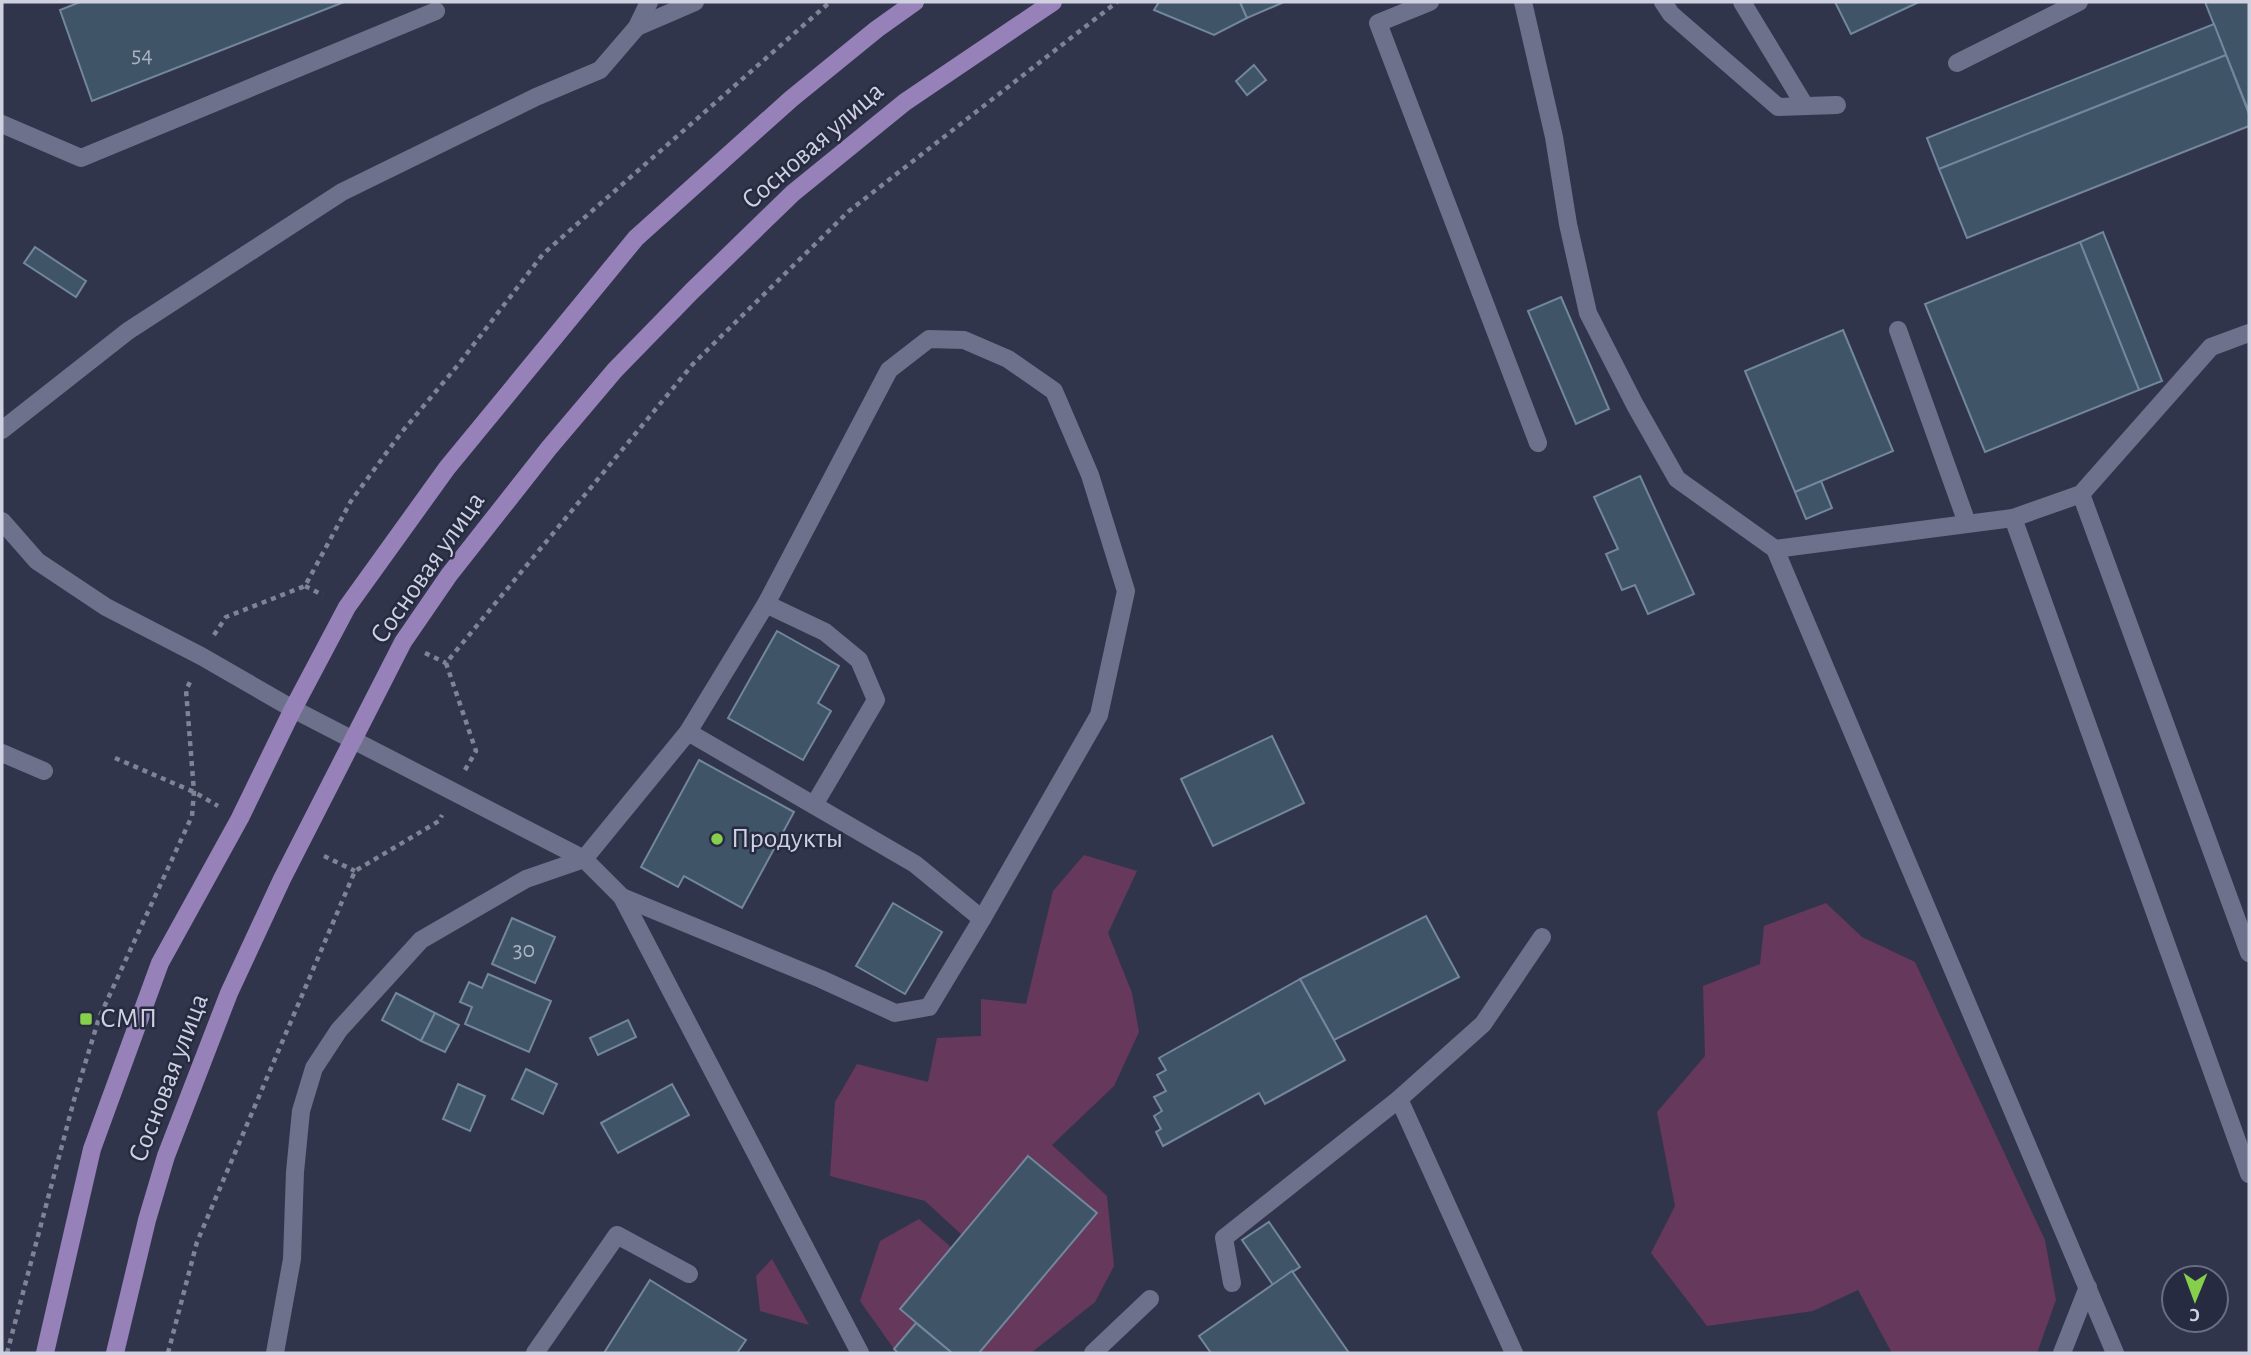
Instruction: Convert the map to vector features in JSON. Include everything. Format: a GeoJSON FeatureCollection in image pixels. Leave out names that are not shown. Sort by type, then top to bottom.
{"type":"FeatureCollection","features":[{"type":"Feature","properties":{"kind":"main road","name":"Сосновая улица"},"geometry":{"type":"LineString","coordinates":[[46,1353],[92,1149],[160,964],[240,818],[347,607],[447,468],[636,238],[791,99],[877,29],[915,2]]}},
{"type":"Feature","properties":{"kind":"main road","name":"Сосновая улица"},"geometry":{"type":"LineString","coordinates":[[115,1353],[147,1220],[166,1156],[229,993],[282,879],[403,642],[449,575],[549,448],[615,370],[793,193],[905,102],[1054,2]]}},
{"type":"Feature","properties":{"kind":"street"},"geometry":{"type":"LineString","coordinates":[[2,430],[128,331],[342,192],[536,97],[600,70],[637,27],[649,2]]}},
{"type":"Feature","properties":{"kind":"street"},"geometry":{"type":"LineString","coordinates":[[637,27],[695,2]]}},
{"type":"Feature","properties":{"kind":"street"},"geometry":{"type":"LineString","coordinates":[[1430,2],[1378,23],[1538,443]]}},
{"type":"Feature","properties":{"kind":"street"},"geometry":{"type":"LineString","coordinates":[[1523,2],[1554,136],[1568,224],[1588,313],[1677,479],[1775,549],[2115,1353]]}},
{"type":"Feature","properties":{"kind":"street"},"geometry":{"type":"LineString","coordinates":[[1663,2],[1671,14],[1778,107],[1837,106]]}},
{"type":"Feature","properties":{"kind":"street"},"geometry":{"type":"LineString","coordinates":[[1742,2],[1805,106]]}},
{"type":"Feature","properties":{"kind":"street"},"geometry":{"type":"LineString","coordinates":[[1957,63],[2079,2]]}},
{"type":"Feature","properties":{"kind":"street"},"geometry":{"type":"LineString","coordinates":[[2,124],[81,158],[436,11]]}},
{"type":"Feature","properties":{"kind":"street"},"geometry":{"type":"LineString","coordinates":[[1898,330],[1967,523]]}},
{"type":"Feature","properties":{"kind":"street"},"geometry":{"type":"LineString","coordinates":[[1775,549],[2013,518],[2081,494],[2211,346],[2249,334]]}},
{"type":"Feature","properties":{"kind":"street"},"geometry":{"type":"LineString","coordinates":[[275,1353],[292,1259],[300,1111],[314,1068],[339,1030],[421,940],[526,879],[584,859],[688,732],[766,604],[889,370],[929,339],[964,340],[1008,359],[1054,391],[1090,475],[1126,591],[1099,715],[929,1007],[895,1013],[821,979],[622,897]]}},
{"type":"Feature","properties":{"kind":"street"},"geometry":{"type":"LineString","coordinates":[[2081,494],[2244,924],[2249,953]]}},
{"type":"Feature","properties":{"kind":"street"},"geometry":{"type":"LineString","coordinates":[[2013,518],[2249,1174]]}},
{"type":"Feature","properties":{"kind":"street"},"geometry":{"type":"LineString","coordinates":[[2,521],[37,561],[106,607],[201,656],[293,709],[584,859],[622,897],[860,1353]]}},
{"type":"Feature","properties":{"kind":"street"},"geometry":{"type":"LineString","coordinates":[[766,604],[825,632],[859,660],[876,700],[814,805]]}},
{"type":"Feature","properties":{"kind":"street"},"geometry":{"type":"LineString","coordinates":[[688,732],[915,864],[982,919]]}},
{"type":"Feature","properties":{"kind":"street"},"geometry":{"type":"LineString","coordinates":[[2,753],[44,771]]}},
{"type":"Feature","properties":{"kind":"street"},"geometry":{"type":"LineString","coordinates":[[1232,1283],[1224,1238],[1399,1099],[1483,1024],[1542,937]]}},
{"type":"Feature","properties":{"kind":"street"},"geometry":{"type":"LineString","coordinates":[[1399,1099],[1514,1353]]}},
{"type":"Feature","properties":{"kind":"street"},"geometry":{"type":"LineString","coordinates":[[535,1353],[617,1235],[689,1274]]}},
{"type":"Feature","properties":{"kind":"street"},"geometry":{"type":"LineString","coordinates":[[2062,1353],[2088,1287]]}},
{"type":"Feature","properties":{"kind":"street"},"geometry":{"type":"LineString","coordinates":[[1093,1353],[1150,1299]]}},
{"type":"Feature","properties":{"kind":"path"},"geometry":{"type":"LineString","coordinates":[[446,663],[693,364],[849,211],[1117,2]]}},
{"type":"Feature","properties":{"kind":"path"},"geometry":{"type":"LineString","coordinates":[[305,586],[347,607]]}},
{"type":"Feature","properties":{"kind":"path"},"geometry":{"type":"LineString","coordinates":[[168,1353],[197,1242],[355,872],[439,821],[452,791],[476,751],[446,663],[403,642]]}},
{"type":"Feature","properties":{"kind":"shaded area"},"geometry":{"type":"Polygon","coordinates":[[[1084,855],[1137,871],[1108,933],[1132,993],[1139,1032],[1114,1086],[1052,1145],[1107,1196],[1114,1266],[1095,1302],[1031,1353],[979,1353],[1096,1213],[1029,1156],[962,1235],[925,1201],[830,1176],[835,1102],[857,1064],[928,1082],[937,1038],[981,1036],[981,999],[1026,1004],[1053,891],[1084,855]]]}},
{"type":"Feature","properties":{"kind":"shaded area"},"geometry":{"type":"Polygon","coordinates":[[[1826,903],[1862,937],[1915,962],[2045,1240],[2056,1300],[2037,1353],[1892,1353],[1858,1290],[1813,1311],[1707,1326],[1651,1253],[1675,1206],[1657,1112],[1705,1056],[1703,986],[1760,964],[1764,926],[1826,903]]]}},
{"type":"Feature","properties":{"kind":"shaded area"},"geometry":{"type":"Polygon","coordinates":[[[919,1219],[952,1248],[901,1310],[916,1323],[894,1349],[860,1301],[880,1241],[919,1219]]]}},
{"type":"Feature","properties":{"kind":"shaded area"},"geometry":{"type":"Polygon","coordinates":[[[772,1259],[809,1325],[760,1311],[756,1276],[772,1259]]]}},
{"type":"Feature","properties":{"kind":"building"},"geometry":{"type":"Polygon","coordinates":[[[80,2],[344,2],[92,101],[60,10],[80,2]]]}},
{"type":"Feature","properties":{"kind":"building"},"geometry":{"type":"Polygon","coordinates":[[[1159,2],[1240,2],[1247,18],[1214,35],[1154,10],[1159,2]]]}},
{"type":"Feature","properties":{"kind":"building"},"geometry":{"type":"Polygon","coordinates":[[[1240,2],[1284,2],[1247,18],[1240,2]]]}},
{"type":"Feature","properties":{"kind":"building"},"geometry":{"type":"Polygon","coordinates":[[[1835,2],[1919,2],[1851,34],[1835,2]]]}},
{"type":"Feature","properties":{"kind":"building"},"geometry":{"type":"Polygon","coordinates":[[[2205,2],[2249,2],[2247,107],[2205,2]]]}},
{"type":"Feature","properties":{"kind":"building"},"geometry":{"type":"Polygon","coordinates":[[[2214,24],[2226,55],[1939,169],[1927,138],[2214,24]]]}},
{"type":"Feature","properties":{"kind":"building"},"geometry":{"type":"Polygon","coordinates":[[[2226,55],[2249,114],[2249,126],[1967,238],[1939,169],[2226,55]]]}},
{"type":"Feature","properties":{"kind":"building"},"geometry":{"type":"Polygon","coordinates":[[[1254,65],[1266,80],[1247,95],[1236,81],[1254,65]]]}},
{"type":"Feature","properties":{"kind":"building"},"geometry":{"type":"Polygon","coordinates":[[[2103,232],[2162,381],[2139,390],[2080,242],[2103,232]]]}},
{"type":"Feature","properties":{"kind":"building"},"geometry":{"type":"Polygon","coordinates":[[[2080,242],[2139,390],[1985,452],[1925,304],[2080,242]]]}},
{"type":"Feature","properties":{"kind":"building"},"geometry":{"type":"Polygon","coordinates":[[[35,247],[86,281],[76,297],[24,263],[35,247]]]}},
{"type":"Feature","properties":{"kind":"building"},"geometry":{"type":"Polygon","coordinates":[[[1561,297],[1609,409],[1576,424],[1528,311],[1561,297]]]}},
{"type":"Feature","properties":{"kind":"building"},"geometry":{"type":"Polygon","coordinates":[[[1843,330],[1893,451],[1795,492],[1745,371],[1843,330]]]}},
{"type":"Feature","properties":{"kind":"building"},"geometry":{"type":"Polygon","coordinates":[[[1640,476],[1694,594],[1648,614],[1635,585],[1622,590],[1606,554],[1618,549],[1594,497],[1640,476]]]}},
{"type":"Feature","properties":{"kind":"building"},"geometry":{"type":"Polygon","coordinates":[[[1821,481],[1832,508],[1806,519],[1795,492],[1821,481]]]}},
{"type":"Feature","properties":{"kind":"building"},"geometry":{"type":"Polygon","coordinates":[[[777,631],[839,666],[818,703],[831,711],[803,760],[728,718],[777,631]]]}},
{"type":"Feature","properties":{"kind":"building"},"geometry":{"type":"Polygon","coordinates":[[[1272,736],[1304,803],[1213,846],[1181,779],[1272,736]]]}},
{"type":"Feature","properties":{"kind":"building","name":"Продукты"},"geometry":{"type":"Polygon","coordinates":[[[699,760],[794,812],[742,908],[684,876],[678,887],[641,867],[699,760]]]}},
{"type":"Feature","properties":{"kind":"building"},"geometry":{"type":"Polygon","coordinates":[[[893,903],[942,932],[905,994],[856,966],[893,903]]]}},
{"type":"Feature","properties":{"kind":"building"},"geometry":{"type":"Polygon","coordinates":[[[1426,916],[1459,977],[1334,1040],[1300,979],[1426,916]]]}},
{"type":"Feature","properties":{"kind":"building"},"geometry":{"type":"Polygon","coordinates":[[[512,918],[555,937],[535,983],[492,964],[512,918]]]}},
{"type":"Feature","properties":{"kind":"building"},"geometry":{"type":"Polygon","coordinates":[[[488,974],[551,1001],[529,1052],[465,1024],[472,1007],[460,1002],[469,982],[482,988],[488,974]]]}},
{"type":"Feature","properties":{"kind":"building"},"geometry":{"type":"Polygon","coordinates":[[[1300,979],[1345,1060],[1265,1104],[1259,1093],[1163,1146],[1156,1132],[1161,1129],[1154,1116],[1162,1111],[1154,1097],[1166,1091],[1157,1075],[1166,1070],[1159,1058],[1300,979]]]}},
{"type":"Feature","properties":{"kind":"building"},"geometry":{"type":"Polygon","coordinates":[[[396,993],[435,1013],[421,1041],[382,1020],[396,993]]]}},
{"type":"Feature","properties":{"kind":"building"},"geometry":{"type":"Polygon","coordinates":[[[435,1013],[459,1025],[445,1052],[421,1041],[435,1013]]]}},
{"type":"Feature","properties":{"kind":"building"},"geometry":{"type":"Polygon","coordinates":[[[628,1020],[636,1037],[598,1055],[590,1038],[628,1020]]]}},
{"type":"Feature","properties":{"kind":"building"},"geometry":{"type":"Polygon","coordinates":[[[526,1069],[557,1084],[543,1114],[512,1099],[526,1069]]]}},
{"type":"Feature","properties":{"kind":"building"},"geometry":{"type":"Polygon","coordinates":[[[458,1084],[485,1096],[470,1131],[443,1119],[458,1084]]]}},
{"type":"Feature","properties":{"kind":"building"},"geometry":{"type":"Polygon","coordinates":[[[672,1084],[689,1115],[618,1153],[601,1123],[672,1084]]]}},
{"type":"Feature","properties":{"kind":"building"},"geometry":{"type":"Polygon","coordinates":[[[1028,1156],[1097,1213],[979,1353],[952,1353],[900,1309],[1028,1156]]]}},
{"type":"Feature","properties":{"kind":"building"},"geometry":{"type":"Polygon","coordinates":[[[1269,1222],[1300,1267],[1273,1285],[1242,1240],[1269,1222]]]}},
{"type":"Feature","properties":{"kind":"building"},"geometry":{"type":"Polygon","coordinates":[[[1292,1271],[1349,1353],[1211,1353],[1199,1336],[1292,1271]]]}},
{"type":"Feature","properties":{"kind":"building"},"geometry":{"type":"Polygon","coordinates":[[[650,1280],[746,1340],[737,1353],[604,1353],[650,1280]]]}},
{"type":"Feature","properties":{"kind":"building"},"geometry":{"type":"Polygon","coordinates":[[[916,1323],[952,1353],[898,1353],[894,1349],[916,1323]]]}},
{"type":"Feature","properties":{"kind":"place","name":"Продукты"},"geometry":{"type":"Point","coordinates":[717,839]}},
{"type":"Feature","properties":{"kind":"place","name":"СМП"},"geometry":{"type":"Point","coordinates":[86,1019]}}]}
